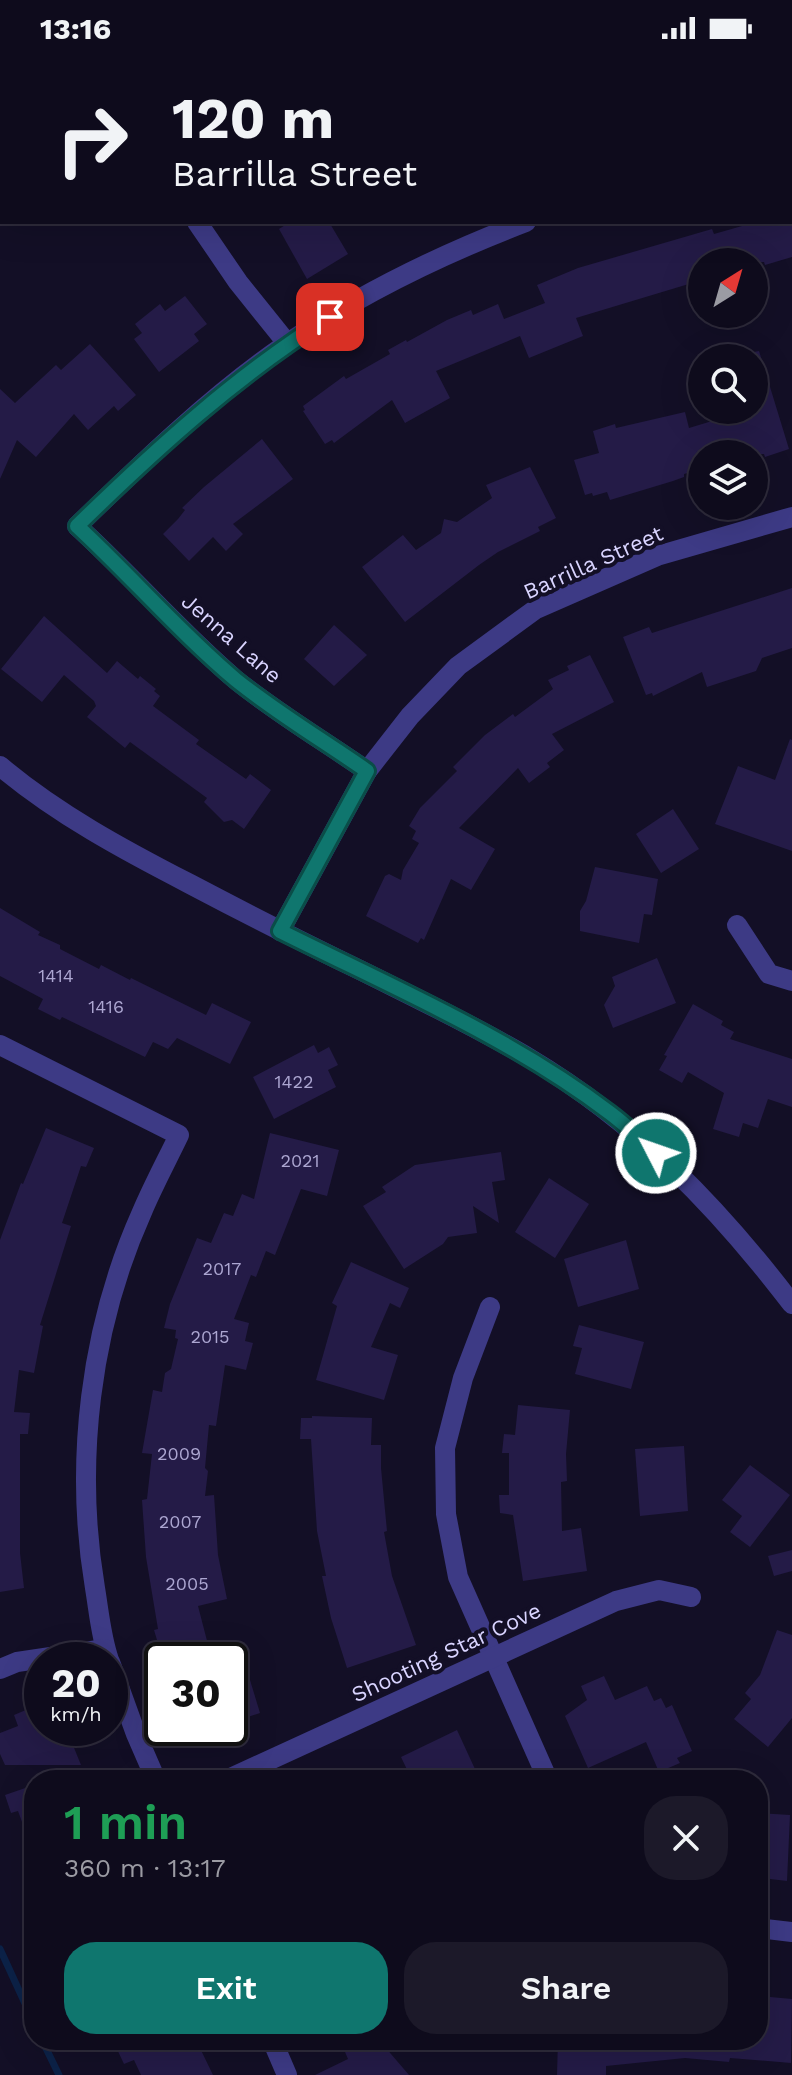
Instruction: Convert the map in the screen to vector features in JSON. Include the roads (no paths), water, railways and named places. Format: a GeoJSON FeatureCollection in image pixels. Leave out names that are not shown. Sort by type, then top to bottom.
{"type":"FeatureCollection","features":[{"type":"Feature","properties":{"kind":"street"},"geometry":{"type":"LineString","coordinates":[[198,224],[238,282],[287,343],[370,292],[451,251],[521,224]]}},
{"type":"Feature","properties":{"kind":"street","name":"Jenna Lane"},"geometry":{"type":"LineString","coordinates":[[287,343],[200,412],[77,526],[238,681],[367,771]]}},
{"type":"Feature","properties":{"kind":"street","name":"Barrilla Street"},"geometry":{"type":"LineString","coordinates":[[280,931],[367,771],[410,716],[458,666],[536,609],[657,556],[792,517]]}},
{"type":"Feature","properties":{"kind":"street"},"geometry":{"type":"LineString","coordinates":[[0,766],[111,843],[530,1058],[610,1113],[678,1173],[744,1242],[792,1304]]}},
{"type":"Feature","properties":{"kind":"street"},"geometry":{"type":"LineString","coordinates":[[737,925],[769,974],[792,981]]}},
{"type":"Feature","properties":{"kind":"street"},"geometry":{"type":"LineString","coordinates":[[0,1045],[179,1135],[141,1213],[116,1282],[93,1381],[85,1475],[90,1555],[105,1642]]}},
{"type":"Feature","properties":{"kind":"street"},"geometry":{"type":"LineString","coordinates":[[490,1307],[463,1378],[445,1448],[446,1514],[458,1577],[543,1770]]}},
{"type":"Feature","properties":{"kind":"street","name":"Shooting Star Cove"},"geometry":{"type":"LineString","coordinates":[[248,1770],[616,1601],[659,1590],[691,1597]]}},
{"type":"Feature","properties":{"kind":"street"},"geometry":{"type":"LineString","coordinates":[[0,1669],[24,1662]]}},
{"type":"Feature","properties":{"kind":"street"},"geometry":{"type":"LineString","coordinates":[[128,1712],[152,1770]]}},
{"type":"Feature","properties":{"kind":"street"},"geometry":{"type":"LineString","coordinates":[[768,1929],[792,1932]]}},
{"type":"Feature","properties":{"kind":"street"},"geometry":{"type":"LineString","coordinates":[[276,2050],[287,2075]]}},
{"type":"Feature","properties":{"kind":"waterway"},"geometry":{"type":"LineString","coordinates":[[0,1949],[24,2001]]}},
{"type":"Feature","properties":{"kind":"waterway"},"geometry":{"type":"LineString","coordinates":[[47,2050],[59,2075]]}}]}
